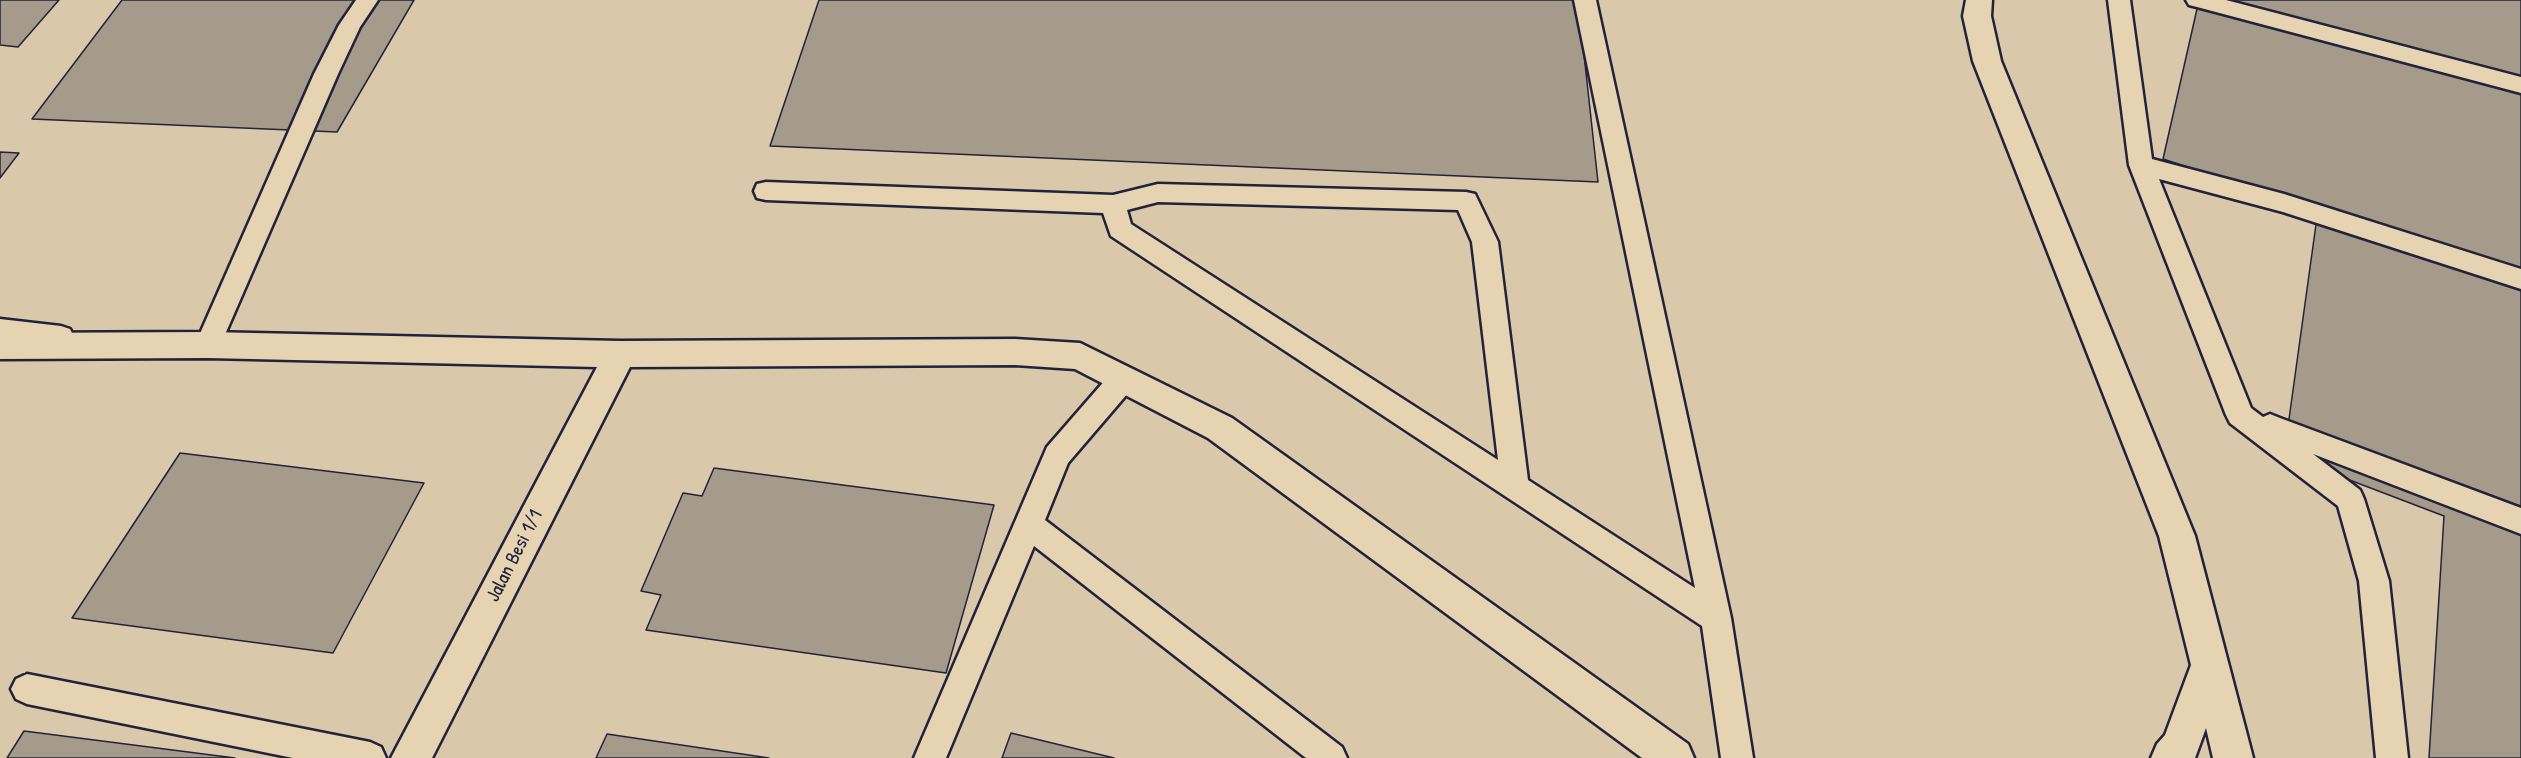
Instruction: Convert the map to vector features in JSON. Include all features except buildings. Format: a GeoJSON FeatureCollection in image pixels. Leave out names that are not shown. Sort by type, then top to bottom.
{"type":"FeatureCollection","features":[{"type":"Feature","properties":{"kind":"street"},"geometry":{"type":"LineString","coordinates":[[1979,0],[1977,16],[1986,61],[2177,536],[2233,758]]}},
{"type":"Feature","properties":{"kind":"street"},"geometry":{"type":"LineString","coordinates":[[0,346],[208,345],[620,354],[1015,352],[1080,356],[1220,428],[1674,758]]}},
{"type":"Feature","properties":{"kind":"street","name":"Jalan Besi 1/1"},"geometry":{"type":"LineString","coordinates":[[411,758],[620,354]]}},
{"type":"Feature","properties":{"kind":"street"},"geometry":{"type":"LineString","coordinates":[[2171,758],[2180,747],[2210,664]]}},
{"type":"Feature","properties":{"kind":"lane"},"geometry":{"type":"LineString","coordinates":[[208,345],[326,74],[350,25],[367,0]]}},
{"type":"Feature","properties":{"kind":"lane"},"geometry":{"type":"LineString","coordinates":[[1585,0],[1716,618],[1737,758]]}},
{"type":"Feature","properties":{"kind":"lane"},"geometry":{"type":"LineString","coordinates":[[2119,0],[2141,165],[2240,415],[2350,499],[2374,581],[2392,758]]}},
{"type":"Feature","properties":{"kind":"lane"},"geometry":{"type":"LineString","coordinates":[[2198,0],[2521,85]]}},
{"type":"Feature","properties":{"kind":"lane"},"geometry":{"type":"LineString","coordinates":[[2141,165],[2284,203],[2521,279]]}},
{"type":"Feature","properties":{"kind":"lane"},"geometry":{"type":"LineString","coordinates":[[766,191],[1113,204],[1158,193],[1466,201],[1485,242],[1515,488]]}},
{"type":"Feature","properties":{"kind":"lane"},"geometry":{"type":"LineString","coordinates":[[1113,204],[1120,229],[1716,618]]}},
{"type":"Feature","properties":{"kind":"lane"},"geometry":{"type":"LineString","coordinates":[[0,330],[137,346]]}},
{"type":"Feature","properties":{"kind":"lane"},"geometry":{"type":"LineString","coordinates":[[930,758],[1057,456],[1124,378]]}},
{"type":"Feature","properties":{"kind":"lane"},"geometry":{"type":"LineString","coordinates":[[2240,415],[2521,521]]}},
{"type":"Feature","properties":{"kind":"lane"},"geometry":{"type":"LineString","coordinates":[[1028,524],[1332,758]]}},
{"type":"Feature","properties":{"kind":"lane"},"geometry":{"type":"LineString","coordinates":[[27,689],[370,758]]}}]}
